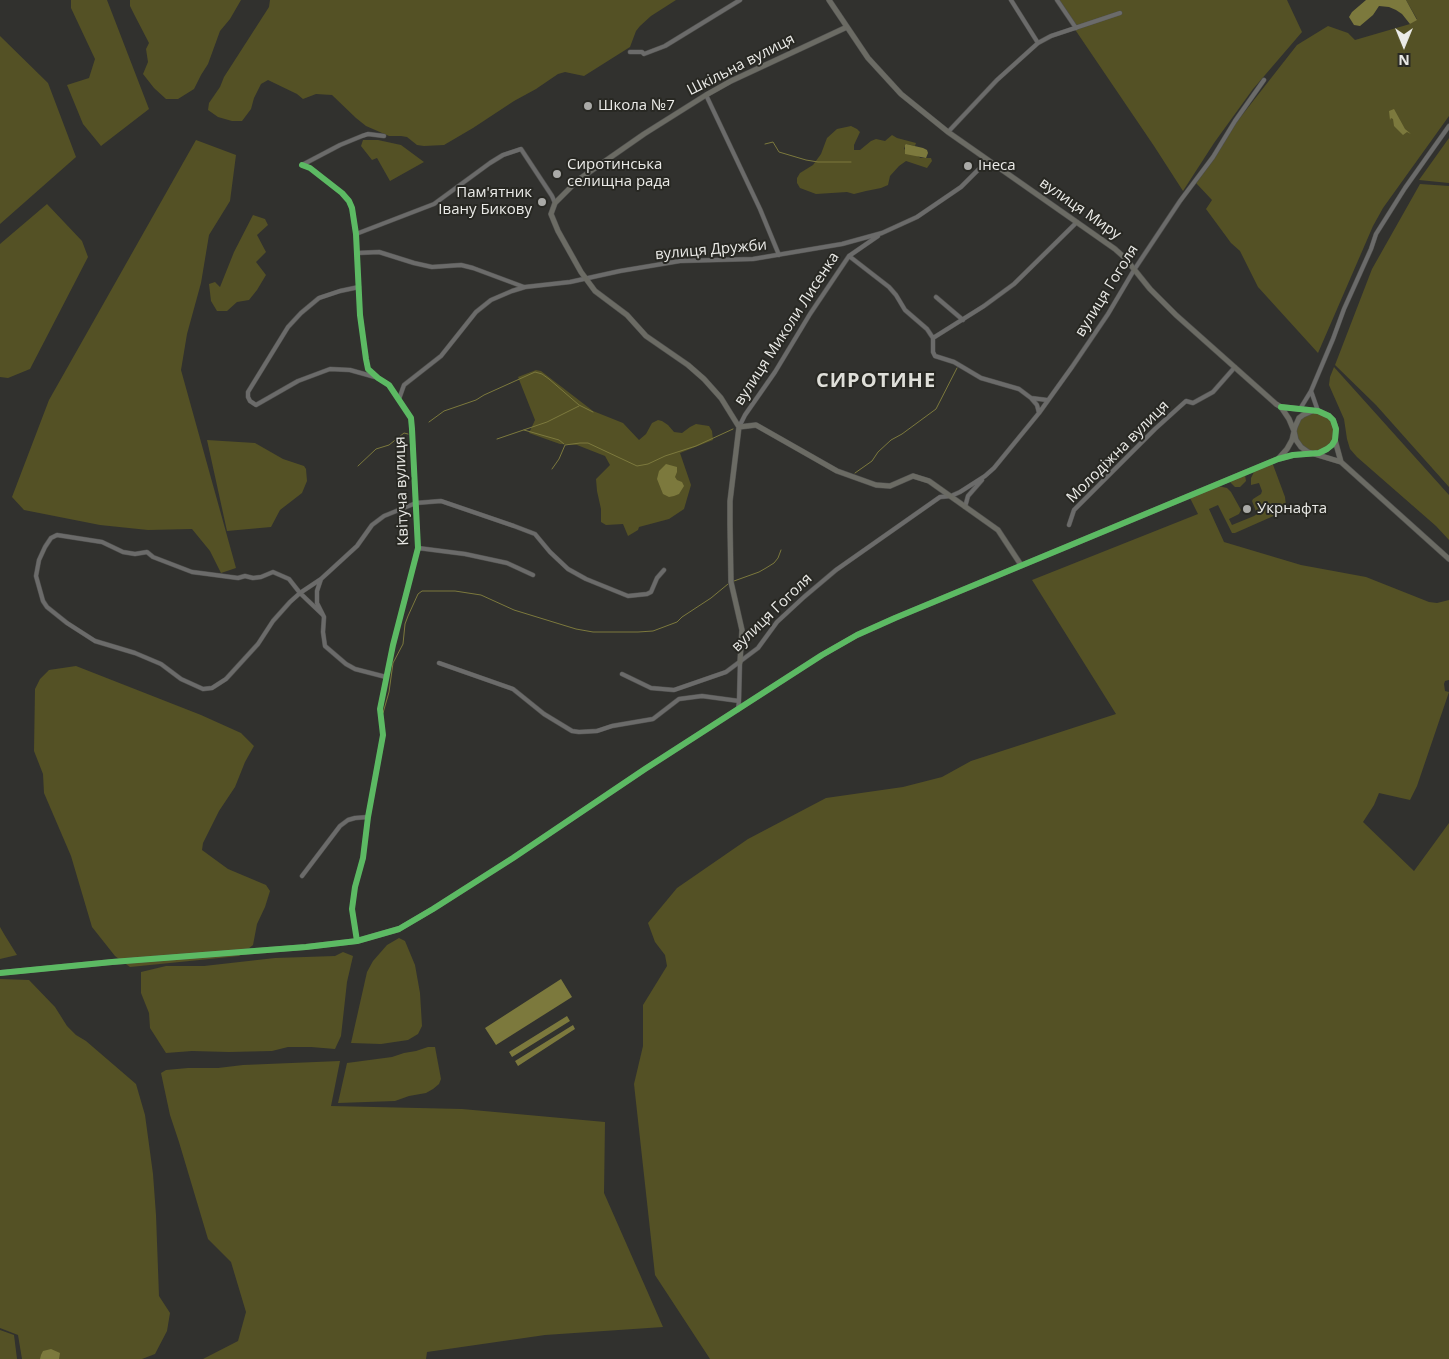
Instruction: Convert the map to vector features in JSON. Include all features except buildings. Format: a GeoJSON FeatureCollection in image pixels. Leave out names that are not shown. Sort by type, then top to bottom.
{"type":"FeatureCollection","features":[{"type":"Feature","properties":{"kind":"street"},"geometry":{"type":"LineString","coordinates":[[630,52],[642,52],[644,54],[665,46],[740,0]]}},
{"type":"Feature","properties":{"kind":"street"},"geometry":{"type":"LineString","coordinates":[[828,0],[847,27]]}},
{"type":"Feature","properties":{"kind":"street"},"geometry":{"type":"LineString","coordinates":[[1011,0],[1038,43]]}},
{"type":"Feature","properties":{"kind":"street"},"geometry":{"type":"LineString","coordinates":[[1057,0],[1076,28]]}},
{"type":"Feature","properties":{"kind":"street"},"geometry":{"type":"LineString","coordinates":[[948,132],[997,80],[1038,43],[1051,36],[1120,13]]}},
{"type":"Feature","properties":{"kind":"street","name":"вулиця Миру"},"geometry":{"type":"LineString","coordinates":[[847,27],[874,64],[901,94],[948,132],[1115,249],[1125,258],[1150,289],[1176,315],[1280,407],[1294,431]]}},
{"type":"Feature","properties":{"kind":"street","name":"Шкільна вулиця"},"geometry":{"type":"LineString","coordinates":[[555,203],[578,180],[644,134],[706,95],[730,81],[847,27]]}},
{"type":"Feature","properties":{"kind":"street","name":"вулиця Гоголя"},"geometry":{"type":"LineString","coordinates":[[622,674],[651,688],[674,690],[726,672],[758,648],[777,622],[836,570],[940,497],[951,496],[960,492],[994,468],[1039,413],[1072,367],[1180,201],[1213,157],[1235,121],[1264,80]]}},
{"type":"Feature","properties":{"kind":"street"},"geometry":{"type":"LineString","coordinates":[[706,95],[760,209],[778,255]]}},
{"type":"Feature","properties":{"kind":"street"},"geometry":{"type":"LineString","coordinates":[[1278,459],[1288,449],[1292,440],[1300,409],[1311,391],[1376,234],[1404,188],[1448,127]]}},
{"type":"Feature","properties":{"kind":"street","name":"Квітуча вулиця"},"geometry":{"type":"LineString","coordinates":[[357,941],[352,909],[355,887],[363,858],[368,817],[383,735],[380,709],[418,548],[411,418],[389,385],[368,369],[352,208],[346,197],[310,168],[302,165],[340,144],[362,136],[368,134],[384,136]]}},
{"type":"Feature","properties":{"kind":"street"},"geometry":{"type":"LineString","coordinates":[[356,234],[434,204],[490,163],[521,149],[555,203],[551,214],[558,231],[581,272],[595,291],[627,315],[646,336],[688,365],[721,398],[739,427],[730,501],[731,582],[742,630],[738,710]]}},
{"type":"Feature","properties":{"kind":"street","name":"вулиця Дружби"},"geometry":{"type":"LineString","coordinates":[[399,399],[404,385],[441,356],[476,312],[492,300],[512,291],[524,287],[570,282],[620,270],[680,261],[753,259],[842,244],[882,233],[916,217],[961,187],[988,160]]}},
{"type":"Feature","properties":{"kind":"street"},"geometry":{"type":"LineString","coordinates":[[933,338],[963,320],[1014,284],[1077,222]]}},
{"type":"Feature","properties":{"kind":"street","name":"вулиця Миколи Лисенка"},"geometry":{"type":"LineString","coordinates":[[739,427],[849,256],[882,233]]}},
{"type":"Feature","properties":{"kind":"street"},"geometry":{"type":"LineString","coordinates":[[357,253],[379,252],[414,263],[432,266],[461,265],[524,287]]}},
{"type":"Feature","properties":{"kind":"street"},"geometry":{"type":"LineString","coordinates":[[849,256],[889,287],[905,310],[927,329],[933,338],[933,352],[935,356],[954,362],[980,378],[1019,389],[1037,405],[1039,413]]}},
{"type":"Feature","properties":{"kind":"street"},"geometry":{"type":"LineString","coordinates":[[359,287],[340,290],[319,298],[301,313],[288,327],[248,392],[248,397],[256,405],[298,381],[330,370],[350,370],[377,377]]}},
{"type":"Feature","properties":{"kind":"street"},"geometry":{"type":"LineString","coordinates":[[936,296],[963,320]]}},
{"type":"Feature","properties":{"kind":"street","name":"Молодіжна вулиця"},"geometry":{"type":"LineString","coordinates":[[1069,525],[1074,510],[1155,429],[1186,402],[1193,404],[1213,392],[1235,367]]}},
{"type":"Feature","properties":{"kind":"street"},"geometry":{"type":"LineString","coordinates":[[1311,391],[1315,411]]}},
{"type":"Feature","properties":{"kind":"street"},"geometry":{"type":"LineString","coordinates":[[1031,398],[1047,400]]}},
{"type":"Feature","properties":{"kind":"street"},"geometry":{"type":"LineString","coordinates":[[1280,407],[1324,413],[1333,420],[1336,429],[1335,440],[1341,462]]}},
{"type":"Feature","properties":{"kind":"street"},"geometry":{"type":"LineString","coordinates":[[1296,423],[1303,414],[1315,411]]}},
{"type":"Feature","properties":{"kind":"street","name":"вулиця Миколи Лисенка"},"geometry":{"type":"LineString","coordinates":[[739,427],[756,425],[838,470],[876,485],[890,486],[913,476],[929,481],[951,496]]}},
{"type":"Feature","properties":{"kind":"street"},"geometry":{"type":"LineString","coordinates":[[1294,431],[1296,440],[1301,447],[1308,452],[1341,462],[1449,559]]}},
{"type":"Feature","properties":{"kind":"street"},"geometry":{"type":"LineString","coordinates":[[0,973],[306,947],[357,941],[398,929],[433,909],[512,858],[822,655],[858,635],[1278,459],[1293,454],[1319,453],[1327,449],[1335,440]]}},
{"type":"Feature","properties":{"kind":"street"},"geometry":{"type":"LineString","coordinates":[[965,506],[968,496],[985,476]]}},
{"type":"Feature","properties":{"kind":"street"},"geometry":{"type":"LineString","coordinates":[[951,496],[998,530],[1021,566]]}},
{"type":"Feature","properties":{"kind":"street"},"geometry":{"type":"LineString","coordinates":[[416,503],[441,502],[535,534],[568,569],[586,579],[628,596],[651,592],[656,578],[664,570]]}},
{"type":"Feature","properties":{"kind":"street","name":"Квітуча вулиця"},"geometry":{"type":"LineString","coordinates":[[300,593],[289,579],[273,572],[253,578],[245,576],[238,578],[192,572],[153,557],[147,552],[135,554],[123,552],[102,542],[58,534],[51,538],[44,547],[36,576],[42,601],[47,607],[95,641],[135,653],[161,664],[181,679],[203,689],[212,688],[226,679],[258,644],[273,621],[290,602],[321,579],[357,546],[372,525],[384,516],[416,503]]}},
{"type":"Feature","properties":{"kind":"street"},"geometry":{"type":"LineString","coordinates":[[418,548],[465,554],[506,563],[533,575]]}},
{"type":"Feature","properties":{"kind":"street"},"geometry":{"type":"LineString","coordinates":[[321,579],[317,602],[324,617],[323,632],[325,646],[355,670],[386,678]]}},
{"type":"Feature","properties":{"kind":"street"},"geometry":{"type":"LineString","coordinates":[[300,593],[322,614]]}},
{"type":"Feature","properties":{"kind":"street"},"geometry":{"type":"LineString","coordinates":[[439,663],[513,688],[558,723],[572,731],[585,733],[652,719],[679,699],[702,696],[739,701]]}},
{"type":"Feature","properties":{"kind":"street"},"geometry":{"type":"LineString","coordinates":[[302,876],[340,826],[348,820],[368,817]]}},
{"type":"Feature","properties":{"kind":"shaded area"},"geometry":{"type":"Polygon","coordinates":[[[71,0],[107,0],[149,109],[101,146],[83,124],[67,85],[89,78],[95,59],[71,8],[71,0]]]}},
{"type":"Feature","properties":{"kind":"shaded area"},"geometry":{"type":"Polygon","coordinates":[[[130,0],[241,0],[230,19],[220,31],[208,64],[194,89],[178,99],[166,99],[143,74],[148,62],[146,49],[149,43],[130,6],[130,0]]]}},
{"type":"Feature","properties":{"kind":"shaded area"},"geometry":{"type":"Polygon","coordinates":[[[270,0],[676,0],[651,16],[640,26],[630,47],[584,76],[565,72],[558,74],[444,145],[424,146],[417,145],[407,137],[389,136],[366,126],[332,95],[316,94],[303,99],[297,94],[268,80],[261,84],[251,109],[242,121],[232,121],[218,117],[208,110],[209,103],[220,87],[224,77],[269,7],[270,0]]]}},
{"type":"Feature","properties":{"kind":"shaded area"},"geometry":{"type":"Polygon","coordinates":[[[1055,0],[1287,0],[1302,32],[1253,89],[1214,143],[1183,191],[1055,0]]]}},
{"type":"Feature","properties":{"kind":"shaded area"},"geometry":{"type":"Polygon","coordinates":[[[1366,0],[1406,0],[1417,20],[1410,24],[1396,10],[1379,6],[1373,15],[1360,26],[1354,25],[1349,17],[1366,0]]]}},
{"type":"Feature","properties":{"kind":"shaded area"},"geometry":{"type":"Polygon","coordinates":[[[1406,0],[1449,0],[1449,116],[1383,208],[1373,226],[1318,353],[1258,287],[1240,251],[1231,243],[1206,209],[1212,200],[1196,183],[1232,128],[1297,45],[1328,26],[1348,33],[1355,40],[1410,24],[1417,19],[1406,0]]]}},
{"type":"Feature","properties":{"kind":"shaded area"},"geometry":{"type":"Polygon","coordinates":[[[0,36],[48,83],[76,157],[0,224],[0,36]]]}},
{"type":"Feature","properties":{"kind":"shaded area"},"geometry":{"type":"Polygon","coordinates":[[[1394,109],[1405,129],[1411,134],[1407,132],[1403,135],[1394,126],[1393,119],[1391,118],[1390,120],[1389,111],[1394,109]]]}},
{"type":"Feature","properties":{"kind":"shaded area"},"geometry":{"type":"Polygon","coordinates":[[[851,126],[860,132],[854,145],[854,150],[860,150],[876,139],[885,141],[892,135],[916,143],[915,146],[906,144],[904,149],[921,158],[931,158],[932,161],[927,168],[906,161],[890,176],[888,185],[854,194],[847,192],[816,194],[800,188],[797,178],[800,173],[813,165],[821,154],[827,138],[837,129],[851,126]]]}},
{"type":"Feature","properties":{"kind":"shaded area"},"geometry":{"type":"Polygon","coordinates":[[[1449,138],[1449,183],[1419,180],[1449,138]]]}},
{"type":"Feature","properties":{"kind":"shaded area"},"geometry":{"type":"Polygon","coordinates":[[[196,140],[236,155],[230,201],[209,235],[201,283],[187,334],[181,370],[236,568],[221,573],[210,551],[192,529],[148,530],[100,525],[24,510],[12,497],[49,400],[196,140]]]}},
{"type":"Feature","properties":{"kind":"shaded area"},"geometry":{"type":"Polygon","coordinates":[[[363,140],[378,140],[401,145],[424,162],[390,181],[377,158],[372,160],[361,146],[363,140]]]}},
{"type":"Feature","properties":{"kind":"shaded area"},"geometry":{"type":"Polygon","coordinates":[[[906,144],[927,150],[926,158],[905,154],[906,144]]]}},
{"type":"Feature","properties":{"kind":"shaded area"},"geometry":{"type":"Polygon","coordinates":[[[1420,184],[1449,186],[1449,487],[1376,405],[1335,365],[1372,269],[1420,184]]]}},
{"type":"Feature","properties":{"kind":"shaded area"},"geometry":{"type":"Polygon","coordinates":[[[47,204],[82,241],[88,257],[30,369],[8,378],[0,377],[0,244],[47,204]]]}},
{"type":"Feature","properties":{"kind":"shaded area"},"geometry":{"type":"Polygon","coordinates":[[[253,215],[265,219],[268,225],[257,235],[266,252],[256,262],[266,275],[249,300],[237,302],[227,311],[217,311],[211,301],[209,284],[215,282],[220,287],[234,252],[253,215]]]}},
{"type":"Feature","properties":{"kind":"shaded area"},"geometry":{"type":"Polygon","coordinates":[[[1334,367],[1449,495],[1449,540],[1436,526],[1350,449],[1344,419],[1329,385],[1334,367]]]}},
{"type":"Feature","properties":{"kind":"shaded area"},"geometry":{"type":"Polygon","coordinates":[[[536,370],[541,371],[593,411],[623,423],[639,440],[646,434],[652,423],[658,420],[668,425],[674,432],[682,433],[696,424],[709,426],[712,431],[713,440],[680,453],[691,485],[684,509],[669,519],[639,527],[638,530],[628,536],[623,524],[606,525],[601,522],[601,509],[596,479],[610,465],[605,456],[577,445],[560,444],[529,433],[535,420],[518,377],[536,370]]]}},
{"type":"Feature","properties":{"kind":"shaded area"},"geometry":{"type":"Polygon","coordinates":[[[1315,413],[1328,419],[1334,432],[1328,445],[1315,451],[1302,445],[1296,432],[1302,419],[1315,413]]]}},
{"type":"Feature","properties":{"kind":"shaded area"},"geometry":{"type":"Polygon","coordinates":[[[207,440],[255,443],[283,459],[304,466],[307,481],[302,493],[280,510],[271,527],[227,531],[207,440]]]}},
{"type":"Feature","properties":{"kind":"shaded area"},"geometry":{"type":"Polygon","coordinates":[[[1272,462],[1285,497],[1286,506],[1278,514],[1235,533],[1232,533],[1218,505],[1209,509],[1224,542],[1301,565],[1366,577],[1429,602],[1437,603],[1449,600],[1449,680],[1445,681],[1444,684],[1445,691],[1449,692],[1417,786],[1410,800],[1379,793],[1363,822],[1414,871],[1449,823],[1449,1359],[710,1359],[655,1275],[634,1084],[643,1046],[643,1005],[667,966],[665,955],[655,942],[648,923],[677,888],[748,839],[826,798],[903,787],[942,777],[971,761],[1116,714],[1032,580],[1198,514],[1189,496],[1218,486],[1227,488],[1231,492],[1241,510],[1239,514],[1229,519],[1232,525],[1254,516],[1257,514],[1252,501],[1262,491],[1259,483],[1251,485],[1251,478],[1254,472],[1272,462]]]}},
{"type":"Feature","properties":{"kind":"shaded area"},"geometry":{"type":"Polygon","coordinates":[[[666,464],[677,467],[675,477],[684,486],[679,494],[669,497],[663,494],[657,479],[659,471],[666,464]]]}},
{"type":"Feature","properties":{"kind":"shaded area"},"geometry":{"type":"Polygon","coordinates":[[[1245,475],[1246,481],[1240,487],[1235,487],[1230,482],[1230,480],[1245,475]]]}},
{"type":"Feature","properties":{"kind":"shaded area"},"geometry":{"type":"Polygon","coordinates":[[[76,666],[201,715],[241,733],[254,746],[235,787],[219,811],[203,843],[202,850],[228,869],[266,885],[270,891],[257,924],[253,945],[239,956],[130,967],[115,956],[92,927],[71,856],[44,793],[43,774],[34,751],[35,689],[40,679],[49,670],[76,666]]]}},
{"type":"Feature","properties":{"kind":"shaded area"},"geometry":{"type":"Polygon","coordinates":[[[0,927],[4,934],[17,955],[0,959],[0,927]]]}},
{"type":"Feature","properties":{"kind":"shaded area"},"geometry":{"type":"Polygon","coordinates":[[[399,938],[405,941],[415,965],[420,993],[422,1026],[418,1034],[408,1040],[381,1044],[351,1043],[367,972],[373,961],[387,945],[399,938]]]}},
{"type":"Feature","properties":{"kind":"shaded area"},"geometry":{"type":"Polygon","coordinates":[[[343,952],[353,956],[347,982],[341,1036],[335,1049],[288,1047],[272,1051],[192,1051],[166,1053],[150,1028],[149,1013],[141,993],[141,972],[166,966],[204,966],[275,958],[335,956],[343,952]]]}},
{"type":"Feature","properties":{"kind":"shaded area"},"geometry":{"type":"Polygon","coordinates":[[[0,979],[29,980],[55,1007],[67,1026],[76,1035],[86,1041],[136,1084],[145,1115],[153,1174],[159,1296],[170,1313],[167,1331],[155,1354],[142,1359],[22,1359],[18,1335],[0,1328],[0,979]]]}},
{"type":"Feature","properties":{"kind":"shaded area"},"geometry":{"type":"Polygon","coordinates":[[[561,979],[572,997],[496,1045],[485,1028],[561,979]]]}},
{"type":"Feature","properties":{"kind":"shaded area"},"geometry":{"type":"Polygon","coordinates":[[[567,1016],[570,1021],[512,1057],[509,1052],[567,1016]]]}},
{"type":"Feature","properties":{"kind":"shaded area"},"geometry":{"type":"Polygon","coordinates":[[[573,1025],[575,1029],[518,1066],[515,1061],[573,1025]]]}},
{"type":"Feature","properties":{"kind":"shaded area"},"geometry":{"type":"Polygon","coordinates":[[[428,1047],[435,1047],[441,1079],[439,1084],[433,1089],[426,1093],[395,1101],[338,1103],[347,1063],[392,1057],[428,1047]]]}},
{"type":"Feature","properties":{"kind":"shaded area"},"geometry":{"type":"Polygon","coordinates":[[[340,1061],[331,1106],[462,1109],[605,1122],[604,1193],[663,1327],[545,1335],[427,1352],[426,1359],[203,1359],[238,1341],[246,1312],[231,1262],[208,1239],[170,1115],[161,1073],[166,1070],[188,1068],[340,1061]]]}},
{"type":"Feature","properties":{"kind":"shaded area"},"geometry":{"type":"Polygon","coordinates":[[[0,1330],[14,1335],[17,1359],[0,1359],[0,1330]]]}},
{"type":"Feature","properties":{"kind":"shaded area"},"geometry":{"type":"Polygon","coordinates":[[[51,1349],[60,1353],[59,1359],[40,1359],[43,1351],[51,1349]]]}},
{"type":"Feature","properties":{"kind":"waterway"},"geometry":{"type":"LineString","coordinates":[[765,144],[773,142],[779,152],[806,160],[851,162]]}},
{"type":"Feature","properties":{"kind":"waterway"},"geometry":{"type":"LineString","coordinates":[[855,473],[872,461],[878,452],[891,440],[936,409],[957,368]]}},
{"type":"Feature","properties":{"kind":"waterway"},"geometry":{"type":"LineString","coordinates":[[429,422],[444,411],[476,400],[535,372],[542,374],[579,405],[593,412]]}},
{"type":"Feature","properties":{"kind":"waterway"},"geometry":{"type":"LineString","coordinates":[[497,439],[547,422],[579,406]]}},
{"type":"Feature","properties":{"kind":"waterway"},"geometry":{"type":"LineString","coordinates":[[552,469],[565,445],[588,443],[637,466],[648,464],[665,456],[696,446],[733,429]]}},
{"type":"Feature","properties":{"kind":"waterway"},"geometry":{"type":"LineString","coordinates":[[524,430],[559,440],[564,444]]}},
{"type":"Feature","properties":{"kind":"waterway"},"geometry":{"type":"LineString","coordinates":[[358,466],[376,449],[389,445],[404,433],[408,434]]}},
{"type":"Feature","properties":{"kind":"waterway"},"geometry":{"type":"LineString","coordinates":[[734,581],[759,572],[774,563],[781,550]]}},
{"type":"Feature","properties":{"kind":"waterway"},"geometry":{"type":"LineString","coordinates":[[383,713],[389,692],[393,663],[403,644],[405,624],[418,594],[422,591],[455,591],[481,595],[514,610],[576,629],[593,632],[638,632],[653,631],[677,622],[728,584]]}},
{"type":"Feature","properties":{"kind":"cycle path"},"geometry":{"type":"LineString","coordinates":[[302,165],[310,168],[342,193],[352,208],[356,234],[360,315],[368,369],[389,385],[411,418],[412,429],[418,548],[393,645],[380,709],[383,735],[368,817],[363,858],[355,887],[352,909],[357,941]]}},
{"type":"Feature","properties":{"kind":"cycle path"},"geometry":{"type":"LineString","coordinates":[[0,973],[306,947],[357,941],[399,929],[513,858],[645,769],[822,655],[857,635],[1278,459],[1293,455],[1319,453],[1332,445],[1335,440],[1336,429],[1333,420],[1329,416],[1318,411],[1281,407]]}},
{"type":"Feature","properties":{"kind":"place","name":"Школа №7"},"geometry":{"type":"Point","coordinates":[588,106]}},
{"type":"Feature","properties":{"kind":"place","name":"Інеса"},"geometry":{"type":"Point","coordinates":[968,166]}},
{"type":"Feature","properties":{"kind":"place","name":"Сиротинська селищна рада"},"geometry":{"type":"Point","coordinates":[557,174]}},
{"type":"Feature","properties":{"kind":"place","name":"Пам'ятник Івану Бикову"},"geometry":{"type":"Point","coordinates":[542,202]}},
{"type":"Feature","properties":{"kind":"place","name":"Укрнафта"},"geometry":{"type":"Point","coordinates":[1247,509]}},
{"type":"Feature","properties":{"kind":"district","name":"СИРОТИНЕ"},"geometry":{"type":"Point","coordinates":[876,381]}}]}
